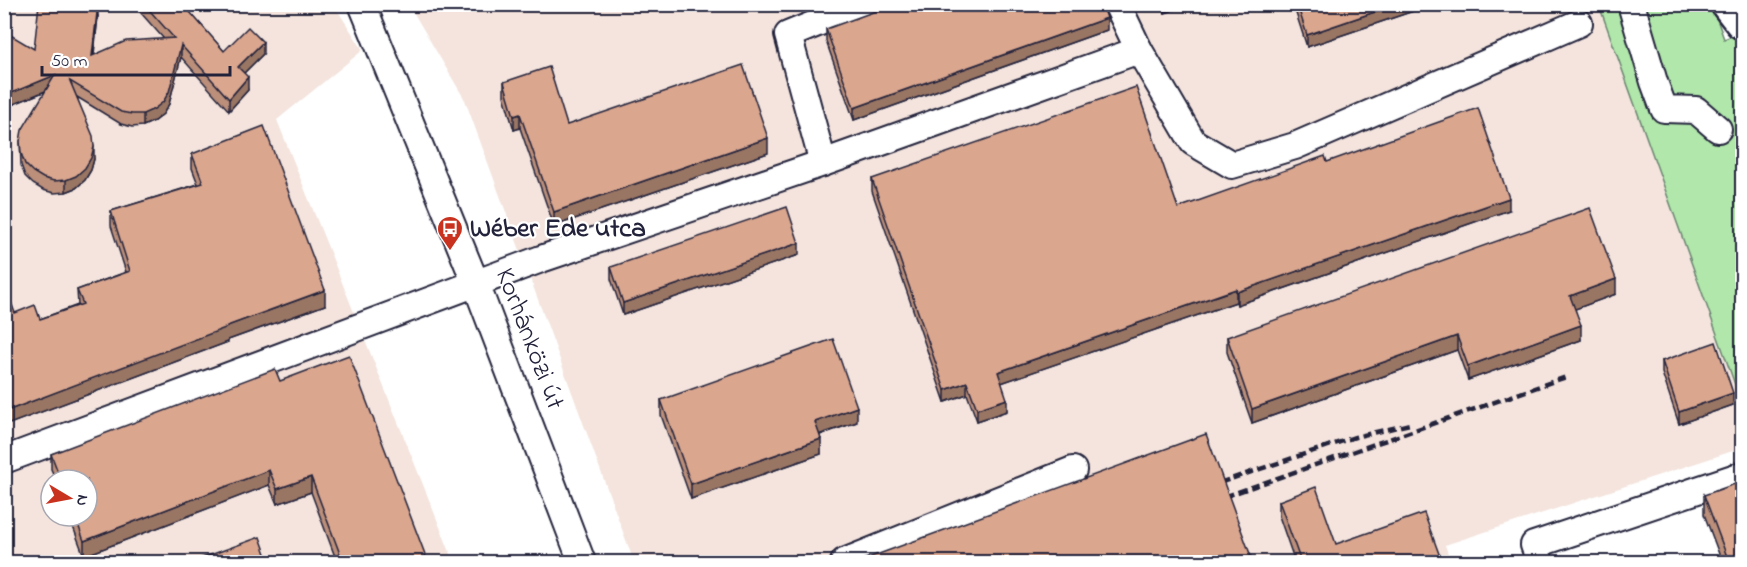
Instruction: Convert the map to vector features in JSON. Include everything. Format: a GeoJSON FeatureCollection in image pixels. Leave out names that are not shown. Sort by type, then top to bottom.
{"type":"FeatureCollection","features":[{"type":"Feature","properties":{"kind":"main road"},"geometry":{"type":"LineString","coordinates":[[1728,4],[1743,22]]}},
{"type":"Feature","properties":{"kind":"street","name":"Korhánközi út"},"geometry":{"type":"LineString","coordinates":[[362,4],[476,284],[582,562]]}},
{"type":"Feature","properties":{"kind":"street"},"geometry":{"type":"LineString","coordinates":[[823,163],[788,35],[864,4]]}},
{"type":"Feature","properties":{"kind":"street"},"geometry":{"type":"LineString","coordinates":[[1117,4],[1139,50],[1193,142],[1233,165],[1295,146],[1579,23]]}},
{"type":"Feature","properties":{"kind":"street"},"geometry":{"type":"LineString","coordinates":[[1631,4],[1664,109],[1696,110],[1719,129]]}},
{"type":"Feature","properties":{"kind":"street"},"geometry":{"type":"LineString","coordinates":[[4,460],[541,260],[823,163],[1139,50]]}},
{"type":"Feature","properties":{"kind":"street"},"geometry":{"type":"LineString","coordinates":[[844,562],[1073,470]]}},
{"type":"Feature","properties":{"kind":"street"},"geometry":{"type":"LineString","coordinates":[[1539,562],[1534,545],[1743,475]]}},
{"type":"Feature","properties":{"kind":"shaded area"},"geometry":{"type":"Polygon","coordinates":[[[4,5],[334,5],[363,50],[277,120],[454,562],[5,562],[4,5]]]}},
{"type":"Feature","properties":{"kind":"shaded area"},"geometry":{"type":"Polygon","coordinates":[[[409,5],[1599,5],[1742,404],[1742,448],[1445,545],[1451,562],[634,562],[465,100],[409,5]]]}},
{"type":"Feature","properties":{"kind":"green space"},"geometry":{"type":"Polygon","coordinates":[[[1599,5],[1712,5],[1724,39],[1742,32],[1742,404],[1599,5]]]}},
{"type":"Feature","properties":{"kind":"building"},"geometry":{"type":"Polygon","coordinates":[[[39,4],[98,4],[92,56],[126,41],[174,38],[144,4],[183,4],[224,51],[248,27],[263,42],[238,67],[248,77],[229,99],[181,45],[169,92],[163,102],[143,114],[121,112],[70,81],[93,136],[94,147],[85,168],[76,176],[54,181],[43,178],[25,164],[20,141],[22,130],[55,75],[4,96],[4,31],[34,49],[39,4]]]}},
{"type":"Feature","properties":{"kind":"building"},"geometry":{"type":"Polygon","coordinates":[[[895,4],[1102,4],[1107,18],[854,108],[826,29],[895,4]]]}},
{"type":"Feature","properties":{"kind":"building"},"geometry":{"type":"Polygon","coordinates":[[[1297,4],[1398,4],[1307,35],[1297,4]]]}},
{"type":"Feature","properties":{"kind":"building"},"geometry":{"type":"Polygon","coordinates":[[[743,65],[768,138],[554,212],[520,114],[514,116],[504,82],[549,67],[567,125],[743,65]]]}},
{"type":"Feature","properties":{"kind":"building"},"geometry":{"type":"Polygon","coordinates":[[[1136,87],[1178,208],[1325,156],[1327,162],[1478,108],[1509,198],[1237,292],[1236,289],[998,372],[1007,399],[977,409],[967,382],[945,390],[872,179],[1136,87]]]}},
{"type":"Feature","properties":{"kind":"building"},"geometry":{"type":"Polygon","coordinates":[[[264,126],[325,290],[4,412],[4,288],[6,288],[15,313],[35,305],[40,319],[83,304],[77,290],[130,271],[111,211],[203,183],[192,154],[264,126]]]}},
{"type":"Feature","properties":{"kind":"building"},"geometry":{"type":"Polygon","coordinates":[[[787,207],[799,243],[623,303],[611,267],[787,207]]]}},
{"type":"Feature","properties":{"kind":"building"},"geometry":{"type":"Polygon","coordinates":[[[1590,208],[1616,279],[1570,296],[1581,325],[1468,366],[1457,336],[1252,409],[1227,337],[1590,208]]]}},
{"type":"Feature","properties":{"kind":"building"},"geometry":{"type":"Polygon","coordinates":[[[833,339],[857,407],[815,422],[821,439],[691,484],[661,400],[833,339]]]}},
{"type":"Feature","properties":{"kind":"building"},"geometry":{"type":"Polygon","coordinates":[[[1716,342],[1733,393],[1679,412],[1662,361],[1716,342]]]}},
{"type":"Feature","properties":{"kind":"building"},"geometry":{"type":"Polygon","coordinates":[[[349,355],[428,562],[343,562],[311,477],[277,489],[269,470],[84,541],[79,528],[99,528],[99,468],[56,468],[51,454],[275,369],[280,381],[349,355]]]}},
{"type":"Feature","properties":{"kind":"building"},"geometry":{"type":"Polygon","coordinates":[[[1206,434],[1253,562],[857,562],[1206,434]]]}},
{"type":"Feature","properties":{"kind":"building"},"geometry":{"type":"Polygon","coordinates":[[[1743,481],[1743,562],[1729,562],[1704,495],[1743,481]]]}},
{"type":"Feature","properties":{"kind":"building"},"geometry":{"type":"Polygon","coordinates":[[[1316,487],[1336,544],[1424,513],[1442,562],[1301,562],[1279,501],[1316,487]]]}},
{"type":"Feature","properties":{"kind":"building"},"geometry":{"type":"Polygon","coordinates":[[[260,537],[269,562],[191,562],[260,537]]]}},
{"type":"Feature","properties":{"kind":"building"},"geometry":{"type":"Polygon","coordinates":[[[1511,557],[1513,562],[1496,562],[1511,557]]]}},
{"type":"Feature","properties":{"kind":"railway"},"geometry":{"type":"LineString","coordinates":[[1212,501],[1566,377]]}},
{"type":"Feature","properties":{"kind":"railway"},"geometry":{"type":"LineString","coordinates":[[1207,487],[1355,437],[1410,424]]}},
{"type":"Feature","properties":{"kind":"place","name":"Wéber Ede utca"},"geometry":{"type":"Point","coordinates":[450,252]}}]}
